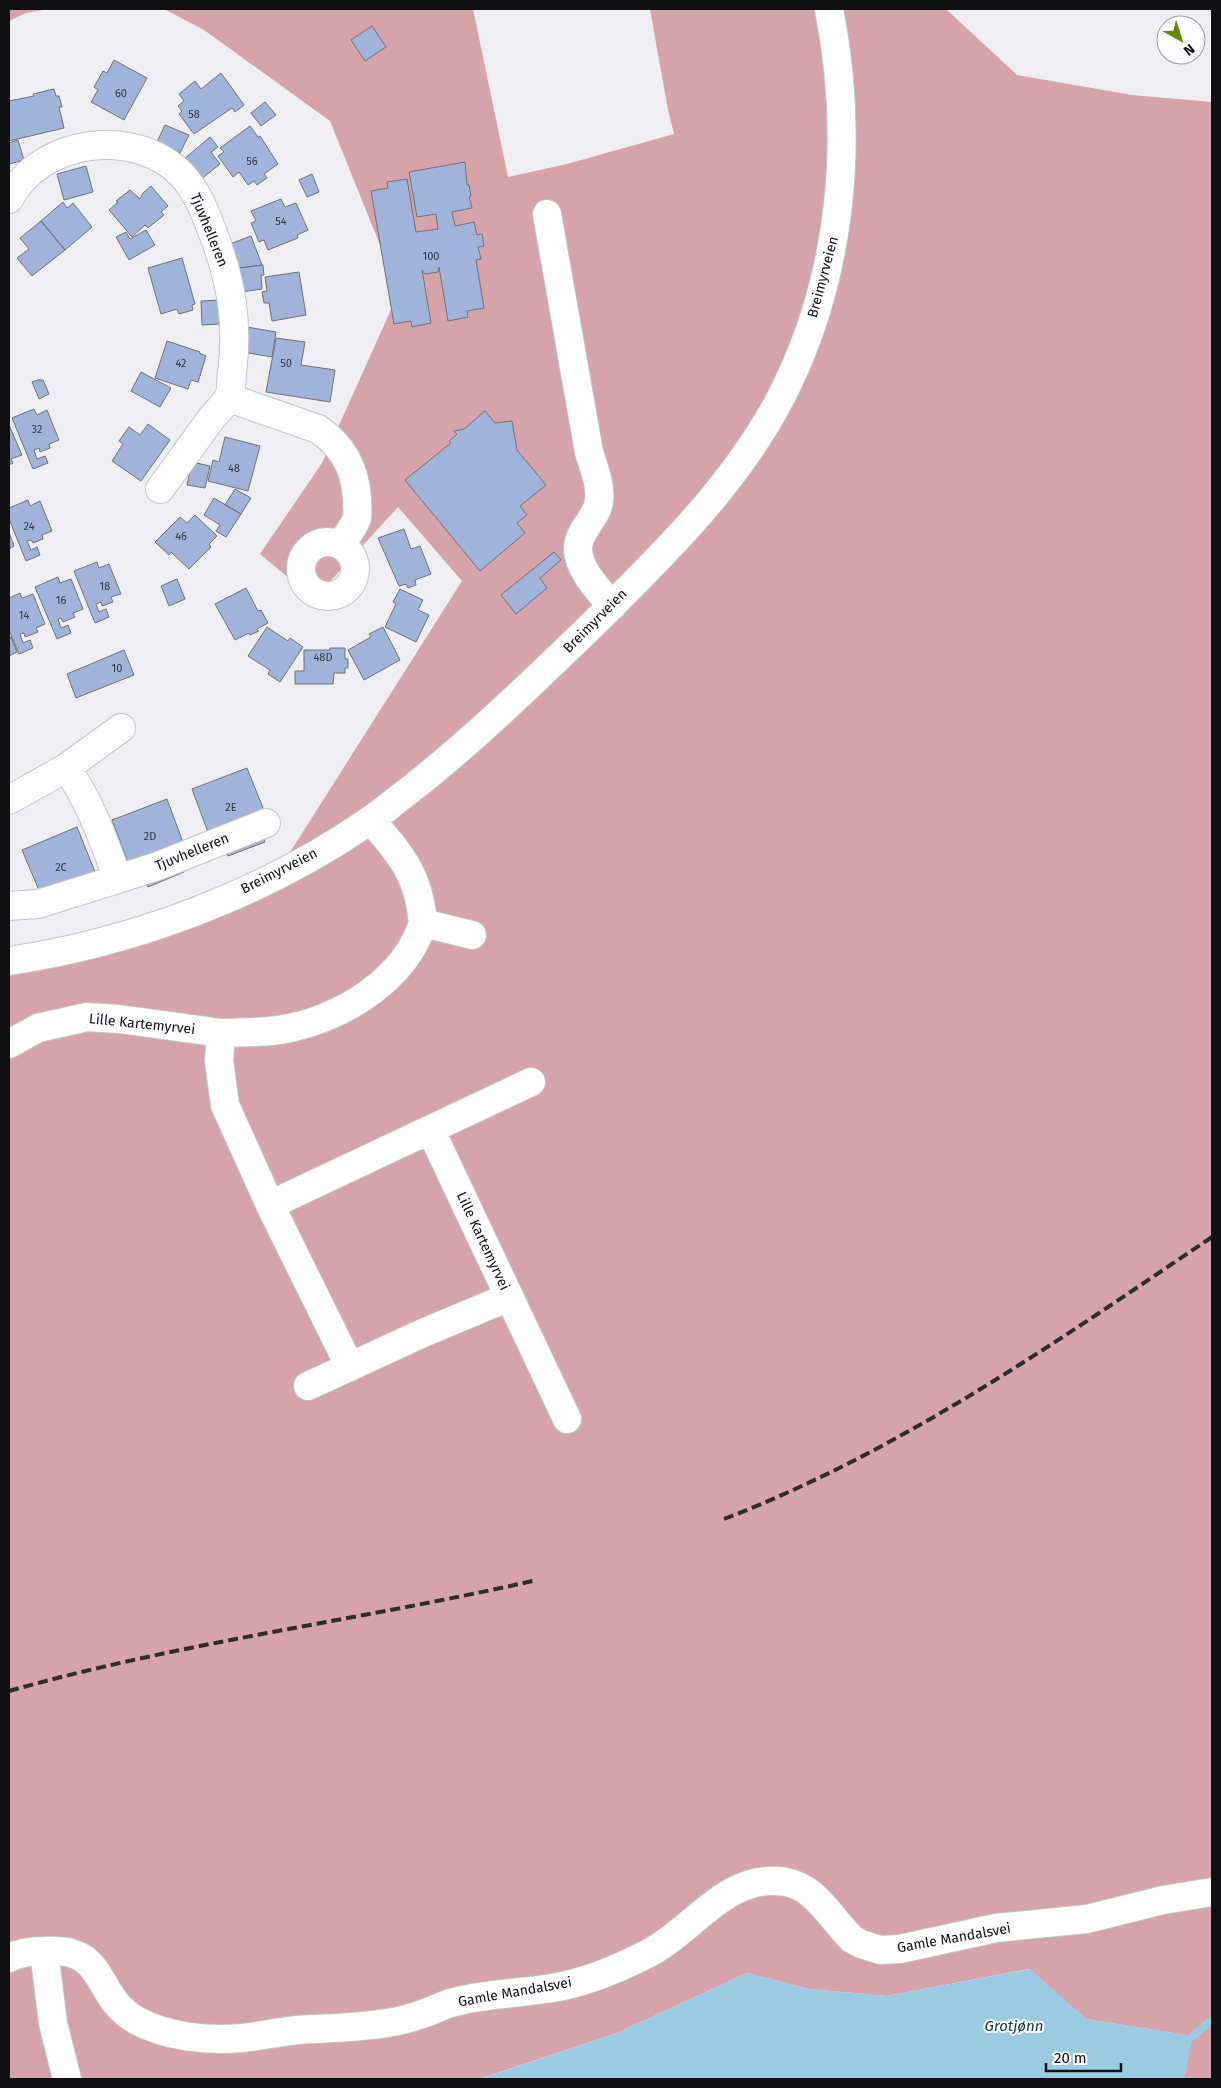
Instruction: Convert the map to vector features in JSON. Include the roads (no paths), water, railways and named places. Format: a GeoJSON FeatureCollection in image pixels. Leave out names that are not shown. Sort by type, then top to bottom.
{"type":"FeatureCollection","features":[{"type":"Feature","properties":{"kind":"street","name":"Breimyrveien"},"geometry":{"type":"LineString","coordinates":[[9,961],[97,942],[176,919],[218,902],[295,865],[371,820],[432,772],[501,713],[612,606],[689,526],[737,467],[780,400],[813,320],[827,274],[835,235],[842,158],[836,45],[829,9]]}},
{"type":"Feature","properties":{"kind":"street","name":"Tjuvhelleren"},"geometry":{"type":"LineString","coordinates":[[9,199],[26,176],[46,161],[74,148],[86,146],[116,146],[145,152],[166,163],[181,174],[203,208],[224,261],[229,282],[234,318],[229,398]]}},
{"type":"Feature","properties":{"kind":"street"},"geometry":{"type":"LineString","coordinates":[[547,214],[589,452],[598,481],[598,506],[579,538],[578,552],[587,575],[612,606]]}},
{"type":"Feature","properties":{"kind":"street"},"geometry":{"type":"LineString","coordinates":[[160,489],[188,448],[229,398],[275,416],[318,429],[328,436],[346,456],[353,471],[357,516],[341,544]]}},
{"type":"Feature","properties":{"kind":"street"},"geometry":{"type":"LineString","coordinates":[[9,800],[66,768],[121,728]]}},
{"type":"Feature","properties":{"kind":"street"},"geometry":{"type":"LineString","coordinates":[[66,768],[83,796],[103,839],[118,880]]}},
{"type":"Feature","properties":{"kind":"street"},"geometry":{"type":"LineString","coordinates":[[371,820],[396,849],[412,875],[419,895],[423,923],[472,935]]}},
{"type":"Feature","properties":{"kind":"street","name":"Tjuvhelleren"},"geometry":{"type":"LineString","coordinates":[[9,906],[38,904],[118,880],[266,823]]}},
{"type":"Feature","properties":{"kind":"street","name":"Lille Kartemyrvei"},"geometry":{"type":"LineString","coordinates":[[9,1044],[38,1028],[88,1017],[119,1019],[221,1033],[284,1029],[338,1011],[364,996],[396,970],[415,944],[423,923]]}},
{"type":"Feature","properties":{"kind":"street"},"geometry":{"type":"LineString","coordinates":[[221,1033],[219,1060],[224,1106],[270,1205],[350,1367]]}},
{"type":"Feature","properties":{"kind":"street"},"geometry":{"type":"LineString","coordinates":[[270,1205],[431,1131],[531,1082]]}},
{"type":"Feature","properties":{"kind":"street","name":"Lille Kartemyrvei"},"geometry":{"type":"LineString","coordinates":[[431,1131],[567,1419]]}},
{"type":"Feature","properties":{"kind":"street","name":"Lille Kartemyrvei"},"geometry":{"type":"LineString","coordinates":[[308,1386],[423,1333],[509,1297]]}},
{"type":"Feature","properties":{"kind":"street","name":"Gamle Mandalsvei"},"geometry":{"type":"LineString","coordinates":[[9,1958],[18,1954],[44,1951],[72,1952],[85,1958],[92,1964],[106,1988],[121,2007],[136,2020],[153,2027],[193,2036],[220,2039],[242,2038],[295,2031],[387,2023],[425,2013],[455,2001],[553,1988],[583,1980],[637,1959],[652,1951],[680,1932],[718,1898],[746,1885],[762,1882],[785,1881],[802,1888],[819,1902],[852,1939],[880,1950],[900,1949],[996,1928],[1086,1919],[1163,1900],[1212,1892]]}},
{"type":"Feature","properties":{"kind":"street"},"geometry":{"type":"LineString","coordinates":[[44,1951],[53,2023],[67,2079]]}},
{"type":"Feature","properties":{"kind":"water","name":"Grotjønn"},"geometry":{"type":"Polygon","coordinates":[[[1030,1969],[1086,2019],[1193,2036],[1184,2079],[480,2079],[617,2033],[747,1973],[809,1989],[887,1996],[1030,1969]]]}},
{"type":"Feature","properties":{"kind":"waterway"},"geometry":{"type":"LineString","coordinates":[[1193,2036],[1212,2020]]}},
{"type":"Feature","properties":{"kind":"railway"},"geometry":{"type":"LineString","coordinates":[[724,1519],[789,1492],[915,1428],[1036,1354],[1212,1237]]}},
{"type":"Feature","properties":{"kind":"railway"},"geometry":{"type":"LineString","coordinates":[[9,1691],[74,1674],[206,1645],[537,1580]]}}]}
